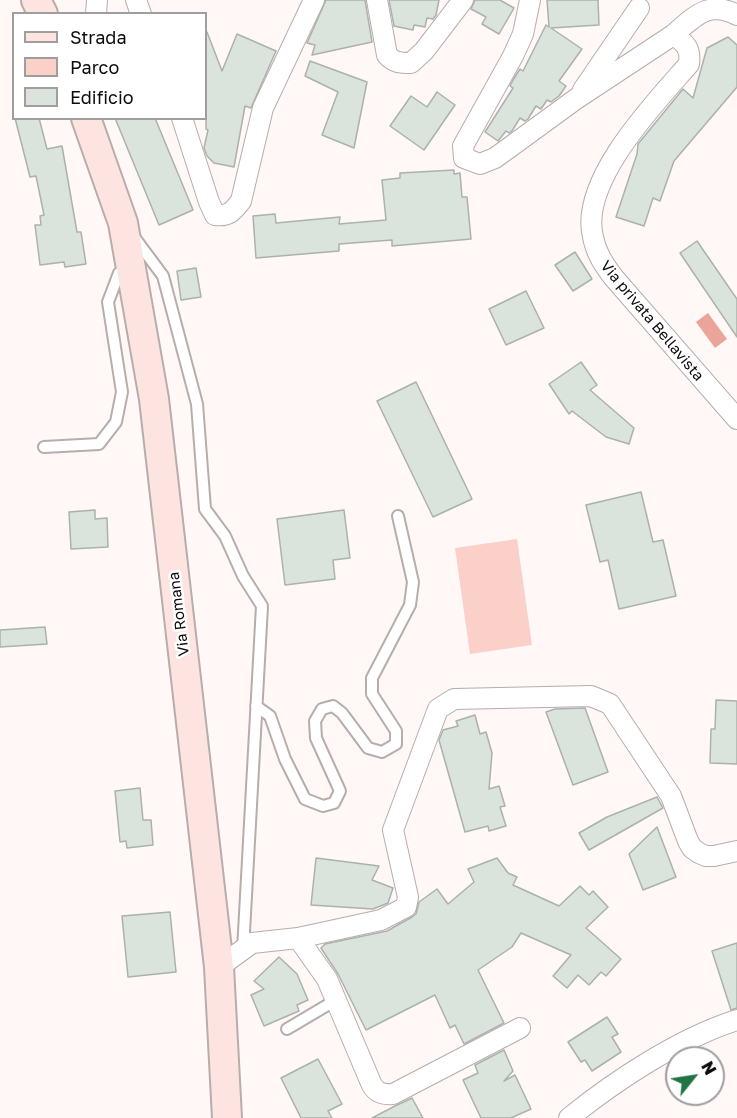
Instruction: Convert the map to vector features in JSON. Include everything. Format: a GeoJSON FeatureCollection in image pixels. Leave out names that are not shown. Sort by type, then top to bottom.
{"type":"FeatureCollection","features":[{"type":"Feature","properties":{"kind":"street"},"geometry":{"type":"LineString","coordinates":[[183,120],[209,202],[215,215],[224,216],[232,212],[241,201],[263,108],[314,0]]}},
{"type":"Feature","properties":{"kind":"street"},"geometry":{"type":"LineString","coordinates":[[377,0],[387,55],[399,63],[411,63],[424,51],[463,0]]}},
{"type":"Feature","properties":{"kind":"street"},"geometry":{"type":"LineString","coordinates":[[530,0],[523,34],[497,87],[474,123],[463,146],[464,158],[480,165],[495,158],[701,12],[714,5],[728,8],[737,15]]}},
{"type":"Feature","properties":{"kind":"street"},"geometry":{"type":"LineString","coordinates":[[576,99],[639,8]]}},
{"type":"Feature","properties":{"kind":"street","name":"Via privata Bellavista"},"geometry":{"type":"LineString","coordinates":[[673,34],[684,42],[690,52],[689,64],[629,135],[597,187],[591,210],[592,235],[600,258],[614,278],[737,419]]}},
{"type":"Feature","properties":{"kind":"street","name":"Via Romana"},"geometry":{"type":"LineString","coordinates":[[87,120],[123,223],[154,399],[219,967],[227,1118]]}},
{"type":"Feature","properties":{"kind":"street"},"geometry":{"type":"LineString","coordinates":[[219,967],[252,943],[298,938],[381,920],[406,907],[408,897],[393,830],[438,709],[454,699],[591,696],[610,704],[672,796],[688,841],[693,848],[706,856],[737,851]]}},
{"type":"Feature","properties":{"kind":"street"},"geometry":{"type":"LineString","coordinates":[[298,938],[327,979],[373,1088],[382,1094],[393,1094],[520,1028]]}},
{"type":"Feature","properties":{"kind":"street"},"geometry":{"type":"LineString","coordinates":[[569,1118],[596,1097],[668,1050],[737,1020]]}},
{"type":"Feature","properties":{"kind":"lane"},"geometry":{"type":"LineString","coordinates":[[123,223],[164,276],[197,404],[205,509],[225,536],[243,576],[262,606],[243,950]]}},
{"type":"Feature","properties":{"kind":"lane"},"geometry":{"type":"LineString","coordinates":[[44,447],[99,444],[116,422],[122,392],[108,302],[119,273],[131,266]]}},
{"type":"Feature","properties":{"kind":"lane"},"geometry":{"type":"LineString","coordinates":[[256,706],[270,716],[285,759],[305,799],[323,806],[334,803],[340,791],[316,738],[315,721],[322,709],[333,706],[342,713],[368,748],[382,752],[396,744],[396,731],[372,694],[372,678],[410,605],[413,582],[398,516]]}},
{"type":"Feature","properties":{"kind":"lane"},"geometry":{"type":"LineString","coordinates":[[287,1029],[336,1000]]}},
{"type":"Feature","properties":{"kind":"green space"},"geometry":{"type":"Polygon","coordinates":[[[517,539],[532,645],[470,654],[455,548],[517,539]]]}},
{"type":"Feature","properties":{"kind":"shaded area"},"geometry":{"type":"Polygon","coordinates":[[[708,313],[727,339],[715,348],[696,322],[708,313]]]}},
{"type":"Feature","properties":{"kind":"building"},"geometry":{"type":"Polygon","coordinates":[[[326,0],[365,0],[372,42],[312,55],[315,45],[307,43],[326,0]]]}},
{"type":"Feature","properties":{"kind":"building"},"geometry":{"type":"Polygon","coordinates":[[[389,0],[439,0],[433,19],[427,18],[425,27],[414,25],[413,30],[394,26],[389,0]]]}},
{"type":"Feature","properties":{"kind":"building"},"geometry":{"type":"Polygon","coordinates":[[[475,0],[500,0],[514,8],[499,34],[482,24],[486,17],[471,9],[475,0]]]}},
{"type":"Feature","properties":{"kind":"building"},"geometry":{"type":"Polygon","coordinates":[[[547,0],[598,0],[599,25],[551,28],[582,49],[559,81],[566,86],[559,96],[551,102],[547,100],[541,109],[536,106],[528,119],[525,121],[520,118],[512,131],[509,133],[506,131],[498,141],[485,132],[513,88],[510,86],[513,80],[520,69],[523,71],[546,25],[549,27],[547,0]]]}},
{"type":"Feature","properties":{"kind":"building"},"geometry":{"type":"Polygon","coordinates":[[[207,32],[222,71],[237,34],[276,51],[251,108],[245,106],[234,167],[214,163],[207,156],[204,148],[208,130],[206,129],[207,32]]]}},
{"type":"Feature","properties":{"kind":"building"},"geometry":{"type":"Polygon","coordinates":[[[728,37],[737,45],[737,87],[674,161],[660,201],[653,198],[644,226],[616,217],[637,154],[638,144],[683,89],[693,98],[707,48],[728,37]]]}},
{"type":"Feature","properties":{"kind":"building"},"geometry":{"type":"Polygon","coordinates":[[[310,61],[367,82],[354,148],[322,135],[338,92],[305,76],[310,61]]]}},
{"type":"Feature","properties":{"kind":"building"},"geometry":{"type":"Polygon","coordinates":[[[437,92],[455,105],[424,150],[390,126],[411,96],[427,107],[437,92]]]}},
{"type":"Feature","properties":{"kind":"building"},"geometry":{"type":"Polygon","coordinates":[[[16,120],[40,120],[47,149],[62,146],[77,232],[81,232],[86,264],[65,267],[64,262],[40,265],[35,225],[41,225],[40,216],[44,215],[36,176],[30,177],[16,120]]]}},
{"type":"Feature","properties":{"kind":"building"},"geometry":{"type":"Polygon","coordinates":[[[116,120],[156,120],[193,210],[159,225],[116,120]]]}},
{"type":"Feature","properties":{"kind":"building"},"geometry":{"type":"Polygon","coordinates":[[[454,170],[454,174],[460,173],[462,197],[467,197],[471,239],[392,246],[392,240],[339,244],[339,251],[256,258],[253,216],[275,214],[276,223],[340,217],[339,224],[386,220],[382,180],[400,178],[400,173],[454,170]]]}},
{"type":"Feature","properties":{"kind":"building"},"geometry":{"type":"Polygon","coordinates":[[[697,241],[737,299],[737,337],[680,253],[697,241]]]}},
{"type":"Feature","properties":{"kind":"building"},"geometry":{"type":"Polygon","coordinates":[[[575,252],[592,279],[573,291],[555,265],[575,252]]]}},
{"type":"Feature","properties":{"kind":"building"},"geometry":{"type":"Polygon","coordinates":[[[196,268],[201,297],[181,300],[177,271],[196,268]]]}},
{"type":"Feature","properties":{"kind":"building"},"geometry":{"type":"Polygon","coordinates":[[[526,291],[544,328],[506,345],[489,309],[526,291]]]}},
{"type":"Feature","properties":{"kind":"building"},"geometry":{"type":"Polygon","coordinates":[[[581,362],[597,385],[590,390],[634,428],[629,444],[606,437],[572,411],[569,414],[549,384],[581,362]]]}},
{"type":"Feature","properties":{"kind":"building"},"geometry":{"type":"Polygon","coordinates":[[[416,382],[472,499],[433,517],[377,401],[416,382]]]}},
{"type":"Feature","properties":{"kind":"building"},"geometry":{"type":"Polygon","coordinates":[[[641,492],[653,542],[663,540],[676,596],[619,609],[608,560],[600,562],[586,505],[641,492]]]}},
{"type":"Feature","properties":{"kind":"building"},"geometry":{"type":"Polygon","coordinates":[[[95,510],[95,519],[107,518],[108,547],[71,549],[69,512],[95,510]]]}},
{"type":"Feature","properties":{"kind":"building"},"geometry":{"type":"Polygon","coordinates":[[[344,510],[350,558],[333,560],[335,579],[285,585],[277,519],[344,510]]]}},
{"type":"Feature","properties":{"kind":"building"},"geometry":{"type":"Polygon","coordinates":[[[45,627],[47,644],[0,647],[0,630],[45,627]]]}},
{"type":"Feature","properties":{"kind":"building"},"geometry":{"type":"Polygon","coordinates":[[[716,700],[737,701],[737,764],[710,763],[711,729],[715,729],[716,700]]]}},
{"type":"Feature","properties":{"kind":"building"},"geometry":{"type":"Polygon","coordinates":[[[585,708],[608,772],[573,785],[546,712],[555,709],[585,708]]]}},
{"type":"Feature","properties":{"kind":"building"},"geometry":{"type":"Polygon","coordinates":[[[475,715],[480,734],[486,732],[492,753],[489,789],[499,786],[505,806],[500,807],[506,826],[489,831],[488,826],[465,832],[439,740],[443,730],[458,726],[456,721],[475,715]]]}},
{"type":"Feature","properties":{"kind":"building"},"geometry":{"type":"Polygon","coordinates":[[[140,788],[143,820],[151,820],[153,845],[127,848],[126,841],[120,842],[115,791],[140,788]]]}},
{"type":"Feature","properties":{"kind":"building"},"geometry":{"type":"Polygon","coordinates":[[[657,797],[663,808],[589,850],[579,833],[607,817],[657,797]]]}},
{"type":"Feature","properties":{"kind":"building"},"geometry":{"type":"Polygon","coordinates":[[[657,827],[676,877],[643,890],[629,854],[657,827]]]}},
{"type":"Feature","properties":{"kind":"building"},"geometry":{"type":"Polygon","coordinates":[[[316,858],[379,866],[372,880],[393,888],[388,903],[373,909],[311,905],[316,858]]]}},
{"type":"Feature","properties":{"kind":"building"},"geometry":{"type":"Polygon","coordinates":[[[497,858],[508,873],[517,877],[513,885],[559,906],[580,886],[589,895],[593,891],[608,907],[586,928],[621,959],[606,976],[601,972],[589,985],[578,975],[567,988],[553,976],[571,955],[521,933],[512,947],[478,970],[504,1023],[464,1044],[455,1025],[450,1028],[435,995],[366,1030],[338,974],[321,948],[325,944],[387,931],[416,914],[419,902],[437,889],[448,904],[474,882],[468,869],[497,858]]]}},
{"type":"Feature","properties":{"kind":"building"},"geometry":{"type":"Polygon","coordinates":[[[170,912],[176,972],[128,977],[122,916],[170,912]]]}},
{"type":"Feature","properties":{"kind":"building"},"geometry":{"type":"Polygon","coordinates":[[[737,943],[737,1008],[731,1010],[712,951],[737,943]]]}},
{"type":"Feature","properties":{"kind":"building"},"geometry":{"type":"Polygon","coordinates":[[[279,957],[297,974],[308,1000],[297,1005],[299,1011],[264,1026],[251,995],[264,989],[254,981],[279,957]]]}},
{"type":"Feature","properties":{"kind":"building"},"geometry":{"type":"Polygon","coordinates":[[[607,1017],[618,1034],[612,1037],[621,1052],[592,1071],[585,1060],[581,1062],[568,1042],[607,1017]]]}},
{"type":"Feature","properties":{"kind":"building"},"geometry":{"type":"Polygon","coordinates":[[[504,1050],[513,1071],[504,1081],[515,1075],[531,1109],[511,1118],[481,1118],[463,1080],[478,1073],[475,1065],[504,1050]]]}},
{"type":"Feature","properties":{"kind":"building"},"geometry":{"type":"Polygon","coordinates":[[[318,1059],[342,1104],[328,1111],[332,1118],[301,1118],[281,1078],[318,1059]]]}},
{"type":"Feature","properties":{"kind":"building"},"geometry":{"type":"Polygon","coordinates":[[[412,1098],[423,1118],[372,1118],[395,1106],[412,1098]]]}}]}
